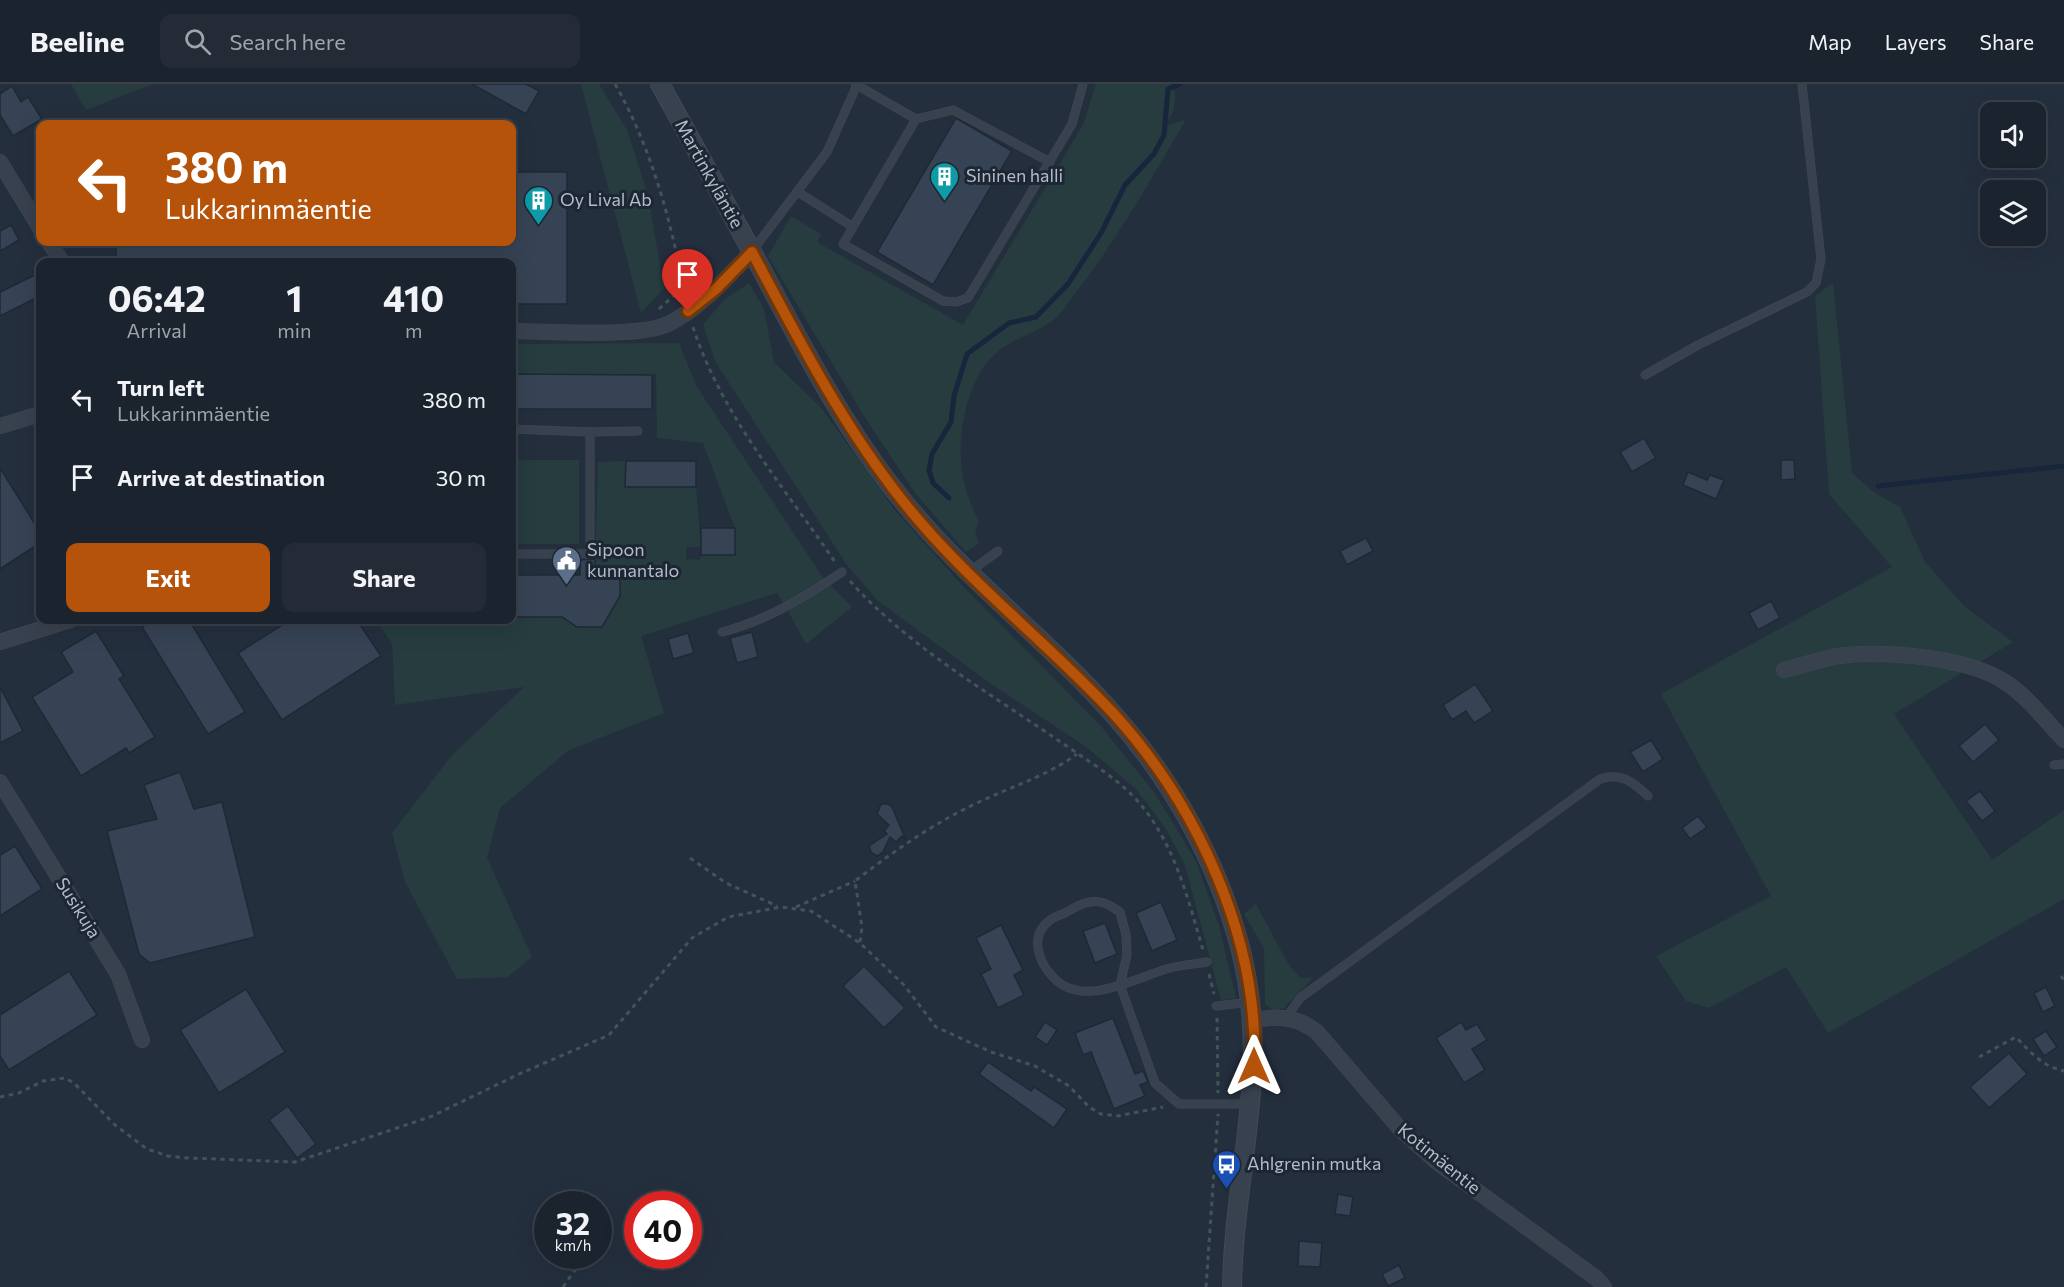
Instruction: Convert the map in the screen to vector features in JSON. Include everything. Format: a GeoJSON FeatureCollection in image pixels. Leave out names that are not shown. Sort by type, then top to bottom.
{"type":"FeatureCollection","features":[{"type":"Feature","properties":{"kind":"street","name":"Martinkyläntie"},"geometry":{"type":"LineString","coordinates":[[660,84],[796,335],[867,452],[903,501],[968,573],[1113,713],[1168,784],[1215,874],[1240,950],[1252,1011],[1252,1104],[1232,1287]]}},
{"type":"Feature","properties":{"kind":"street"},"geometry":{"type":"LineString","coordinates":[[0,162],[36,221]]}},
{"type":"Feature","properties":{"kind":"street"},"geometry":{"type":"LineString","coordinates":[[516,331],[642,331],[667,324],[717,288],[752,252]]}},
{"type":"Feature","properties":{"kind":"street"},"geometry":{"type":"LineString","coordinates":[[0,426],[36,415]]}},
{"type":"Feature","properties":{"kind":"street"},"geometry":{"type":"LineString","coordinates":[[0,642],[57,624]]}},
{"type":"Feature","properties":{"kind":"street"},"geometry":{"type":"LineString","coordinates":[[1784,670],[1838,656],[1880,655],[1967,665],[1992,674],[2017,691],[2064,740]]}},
{"type":"Feature","properties":{"kind":"street","name":"Susikuja"},"geometry":{"type":"LineString","coordinates":[[0,782],[118,974],[142,1040]]}},
{"type":"Feature","properties":{"kind":"street","name":"Kotimäentie"},"geometry":{"type":"LineString","coordinates":[[1252,1011],[1305,1022],[1317,1032],[1408,1137],[1596,1278],[1604,1287]]}},
{"type":"Feature","properties":{"kind":"lane"},"geometry":{"type":"LineString","coordinates":[[916,119],[843,244],[943,302],[956,302],[968,298],[1050,162],[1072,124],[1083,84]]}},
{"type":"Feature","properties":{"kind":"lane"},"geometry":{"type":"LineString","coordinates":[[1645,375],[1698,345],[1794,300],[1816,283],[1821,259],[1802,84]]}},
{"type":"Feature","properties":{"kind":"lane"},"geometry":{"type":"LineString","coordinates":[[752,252],[827,152],[856,85],[916,119],[953,110],[1050,162]]}},
{"type":"Feature","properties":{"kind":"lane"},"geometry":{"type":"LineString","coordinates":[[798,192],[853,227]]}},
{"type":"Feature","properties":{"kind":"lane"},"geometry":{"type":"LineString","coordinates":[[516,429],[638,431]]}},
{"type":"Feature","properties":{"kind":"lane"},"geometry":{"type":"LineString","coordinates":[[516,554],[590,554],[590,432]]}},
{"type":"Feature","properties":{"kind":"lane"},"geometry":{"type":"LineString","coordinates":[[968,573],[998,551]]}},
{"type":"Feature","properties":{"kind":"lane"},"geometry":{"type":"LineString","coordinates":[[722,632],[751,624],[761,617],[804,598],[842,572]]}},
{"type":"Feature","properties":{"kind":"lane"},"geometry":{"type":"LineString","coordinates":[[2054,765],[2064,764]]}},
{"type":"Feature","properties":{"kind":"lane"},"geometry":{"type":"LineString","coordinates":[[1286,1018],[1300,998],[1600,779],[1612,775],[1620,776],[1634,782],[1648,796]]}},
{"type":"Feature","properties":{"kind":"lane"},"geometry":{"type":"LineString","coordinates":[[1207,962],[1171,968],[1120,985],[1081,991],[1067,987],[1053,979],[1041,962],[1037,949],[1040,933],[1048,921],[1079,904],[1103,903],[1120,912],[1126,935],[1127,955],[1120,985],[1155,1083],[1179,1104],[1218,1102],[1252,1104]]}},
{"type":"Feature","properties":{"kind":"lane"},"geometry":{"type":"LineString","coordinates":[[1216,1006],[1252,1011]]}},
{"type":"Feature","properties":{"kind":"path"},"geometry":{"type":"LineString","coordinates":[[615,84],[644,142],[663,195],[682,279]]}},
{"type":"Feature","properties":{"kind":"path"},"geometry":{"type":"LineString","coordinates":[[650,313],[684,287]]}},
{"type":"Feature","properties":{"kind":"path"},"geometry":{"type":"LineString","coordinates":[[694,331],[704,362],[746,435],[842,572],[870,604],[901,631],[1132,795],[1160,834],[1177,865],[1207,962],[1216,1006],[1218,1102],[1206,1287]]}},
{"type":"Feature","properties":{"kind":"path"},"geometry":{"type":"LineString","coordinates":[[794,908],[855,881],[929,827],[978,802],[1054,771],[1077,754]]}},
{"type":"Feature","properties":{"kind":"path"},"geometry":{"type":"LineString","coordinates":[[690,858],[743,892],[768,904],[811,911],[860,943],[904,985],[936,1027],[991,1052],[1035,1066],[1070,1086],[1089,1107],[1101,1114],[1118,1116],[1179,1104]]}},
{"type":"Feature","properties":{"kind":"path"},"geometry":{"type":"LineString","coordinates":[[855,881],[862,927],[860,943]]}},
{"type":"Feature","properties":{"kind":"path"},"geometry":{"type":"LineString","coordinates":[[0,1097],[19,1093],[53,1078],[64,1078],[75,1083],[115,1125],[147,1149],[168,1156],[188,1158],[295,1162],[430,1117],[517,1075],[609,1035],[693,938],[711,924],[728,916],[782,907]]}},
{"type":"Feature","properties":{"kind":"path"},"geometry":{"type":"LineString","coordinates":[[1979,1057],[2016,1037],[2038,1060],[2050,1068],[2064,1071]]}},
{"type":"Feature","properties":{"kind":"path"},"geometry":{"type":"LineString","coordinates":[[563,1287],[576,1269]]}},
{"type":"Feature","properties":{"kind":"green space"},"geometry":{"type":"Polygon","coordinates":[[[71,84],[153,84],[86,110],[71,84]]]}},
{"type":"Feature","properties":{"kind":"green space"},"geometry":{"type":"Polygon","coordinates":[[[581,84],[599,84],[627,130],[648,195],[664,288],[641,313],[581,84]]]}},
{"type":"Feature","properties":{"kind":"green space"},"geometry":{"type":"Polygon","coordinates":[[[1096,84],[1172,84],[1175,96],[1174,108],[1162,128],[1186,119],[1117,234],[1061,313],[1050,323],[1001,349],[977,378],[966,408],[961,456],[966,490],[979,521],[975,533],[979,543],[966,552],[915,493],[862,413],[768,256],[791,216],[821,234],[817,242],[963,325],[1083,125],[1096,84]]]}},
{"type":"Feature","properties":{"kind":"green space"},"geometry":{"type":"Polygon","coordinates":[[[749,283],[764,309],[774,362],[823,410],[894,509],[960,583],[1099,724],[1154,792],[1196,861],[1219,926],[1236,998],[1221,1000],[1185,865],[1166,829],[1136,789],[1085,746],[994,686],[878,601],[847,565],[716,363],[703,325],[724,300],[749,283]]]}},
{"type":"Feature","properties":{"kind":"green space"},"geometry":{"type":"Polygon","coordinates":[[[1833,283],[1852,473],[1875,493],[1900,507],[1925,562],[1964,606],[2013,642],[1894,714],[1992,860],[2064,810],[2064,899],[1828,1033],[1786,967],[1709,1008],[1686,1001],[1656,956],[1771,896],[1661,694],[1892,567],[1829,494],[1815,296],[1833,283]]]}},
{"type":"Feature","properties":{"kind":"green space"},"geometry":{"type":"Polygon","coordinates":[[[679,343],[697,387],[824,579],[784,604],[777,593],[641,636],[664,713],[569,750],[500,808],[487,858],[532,957],[508,977],[457,979],[405,882],[392,833],[452,755],[524,687],[395,705],[392,643],[378,624],[516,624],[516,618],[566,617],[577,627],[602,626],[620,595],[620,577],[595,576],[598,462],[626,461],[626,487],[696,487],[701,547],[686,547],[686,559],[700,560],[701,555],[735,555],[735,528],[703,443],[657,438],[656,373],[652,375],[516,374],[516,344],[679,343]]]}},
{"type":"Feature","properties":{"kind":"green space"},"geometry":{"type":"Polygon","coordinates":[[[516,460],[579,460],[579,544],[516,544],[516,460]]]}},
{"type":"Feature","properties":{"kind":"green space"},"geometry":{"type":"Polygon","coordinates":[[[830,585],[852,607],[806,644],[788,611],[830,585]]]}},
{"type":"Feature","properties":{"kind":"green space"},"geometry":{"type":"Polygon","coordinates":[[[1256,904],[1287,962],[1300,978],[1314,977],[1284,1008],[1274,1011],[1265,1004],[1264,948],[1244,914],[1256,904]]]}},
{"type":"Feature","properties":{"kind":"building"},"geometry":{"type":"Polygon","coordinates":[[[472,84],[526,84],[539,91],[526,114],[472,84]]]}},
{"type":"Feature","properties":{"kind":"building"},"geometry":{"type":"Polygon","coordinates":[[[12,86],[21,102],[28,97],[42,119],[36,120],[36,123],[13,136],[0,115],[0,94],[12,86]]]}},
{"type":"Feature","properties":{"kind":"building","name":"Sininen halli"},"geometry":{"type":"Polygon","coordinates":[[[956,118],[1012,151],[933,285],[877,252],[956,118]]]}},
{"type":"Feature","properties":{"kind":"building","name":"Oy Lival Ab"},"geometry":{"type":"Polygon","coordinates":[[[516,172],[567,172],[567,304],[516,304],[516,258],[116,258],[116,246],[516,246],[516,172]]]}},
{"type":"Feature","properties":{"kind":"building"},"geometry":{"type":"Polygon","coordinates":[[[11,225],[19,240],[0,251],[0,231],[11,225]]]}},
{"type":"Feature","properties":{"kind":"building"},"geometry":{"type":"Polygon","coordinates":[[[36,274],[36,298],[0,316],[0,292],[36,274]]]}},
{"type":"Feature","properties":{"kind":"building"},"geometry":{"type":"Polygon","coordinates":[[[516,374],[652,375],[652,409],[516,409],[516,374]]]}},
{"type":"Feature","properties":{"kind":"building"},"geometry":{"type":"Polygon","coordinates":[[[1644,438],[1656,458],[1632,472],[1620,452],[1644,438]]]}},
{"type":"Feature","properties":{"kind":"building"},"geometry":{"type":"Polygon","coordinates":[[[1781,460],[1794,460],[1795,479],[1781,480],[1781,460]]]}},
{"type":"Feature","properties":{"kind":"building"},"geometry":{"type":"Polygon","coordinates":[[[626,461],[696,461],[696,487],[625,487],[626,461]]]}},
{"type":"Feature","properties":{"kind":"building"},"geometry":{"type":"Polygon","coordinates":[[[0,468],[36,526],[36,546],[0,569],[0,468]]]}},
{"type":"Feature","properties":{"kind":"building"},"geometry":{"type":"Polygon","coordinates":[[[1688,472],[1707,480],[1710,475],[1724,480],[1716,499],[1683,485],[1688,472]]]}},
{"type":"Feature","properties":{"kind":"building"},"geometry":{"type":"Polygon","coordinates":[[[701,528],[735,528],[735,555],[701,555],[701,528]]]}},
{"type":"Feature","properties":{"kind":"building"},"geometry":{"type":"Polygon","coordinates":[[[1366,538],[1373,551],[1347,565],[1340,551],[1366,538]]]}},
{"type":"Feature","properties":{"kind":"building","name":"Sipoon kunnantalo"},"geometry":{"type":"Polygon","coordinates":[[[595,559],[595,576],[620,577],[620,596],[602,627],[577,627],[562,617],[516,617],[516,575],[580,575],[580,560],[595,559]]]}},
{"type":"Feature","properties":{"kind":"building"},"geometry":{"type":"Polygon","coordinates":[[[1771,601],[1780,618],[1758,630],[1749,613],[1771,601]]]}},
{"type":"Feature","properties":{"kind":"building"},"geometry":{"type":"Polygon","coordinates":[[[147,624],[191,624],[245,712],[208,734],[142,627],[147,624]]]}},
{"type":"Feature","properties":{"kind":"building"},"geometry":{"type":"Polygon","coordinates":[[[284,624],[360,624],[381,656],[282,720],[238,653],[284,624]]]}},
{"type":"Feature","properties":{"kind":"building"},"geometry":{"type":"Polygon","coordinates":[[[96,631],[124,676],[119,679],[155,737],[129,753],[126,748],[81,776],[32,697],[73,672],[61,652],[96,631]]]}},
{"type":"Feature","properties":{"kind":"building"},"geometry":{"type":"Polygon","coordinates":[[[752,632],[758,657],[737,663],[730,638],[752,632]]]}},
{"type":"Feature","properties":{"kind":"building"},"geometry":{"type":"Polygon","coordinates":[[[688,633],[694,653],[673,659],[668,639],[688,633]]]}},
{"type":"Feature","properties":{"kind":"building"},"geometry":{"type":"Polygon","coordinates":[[[1475,684],[1493,711],[1474,723],[1466,711],[1452,720],[1443,705],[1475,684]]]}},
{"type":"Feature","properties":{"kind":"building"},"geometry":{"type":"Polygon","coordinates":[[[0,687],[23,731],[0,743],[0,687]]]}},
{"type":"Feature","properties":{"kind":"building"},"geometry":{"type":"Polygon","coordinates":[[[1985,724],[1999,740],[1973,762],[1959,746],[1985,724]]]}},
{"type":"Feature","properties":{"kind":"building"},"geometry":{"type":"Polygon","coordinates":[[[1651,740],[1663,759],[1643,772],[1630,752],[1651,740]]]}},
{"type":"Feature","properties":{"kind":"building"},"geometry":{"type":"Polygon","coordinates":[[[180,772],[194,809],[222,802],[255,937],[150,963],[139,954],[107,831],[157,819],[144,785],[180,772]]]}},
{"type":"Feature","properties":{"kind":"building"},"geometry":{"type":"Polygon","coordinates":[[[1980,791],[1995,811],[1982,821],[1966,801],[1980,791]]]}},
{"type":"Feature","properties":{"kind":"building"},"geometry":{"type":"Polygon","coordinates":[[[881,804],[888,804],[892,807],[906,840],[902,836],[896,842],[890,837],[883,852],[877,856],[871,852],[869,846],[887,834],[884,831],[889,825],[877,814],[881,804]]]}},
{"type":"Feature","properties":{"kind":"building"},"geometry":{"type":"Polygon","coordinates":[[[1698,816],[1707,827],[1690,839],[1682,828],[1698,816]]]}},
{"type":"Feature","properties":{"kind":"building"},"geometry":{"type":"Polygon","coordinates":[[[15,846],[42,889],[0,916],[0,855],[15,846]]]}},
{"type":"Feature","properties":{"kind":"building"},"geometry":{"type":"Polygon","coordinates":[[[1161,902],[1177,940],[1152,951],[1136,913],[1161,902]]]}},
{"type":"Feature","properties":{"kind":"building"},"geometry":{"type":"Polygon","coordinates":[[[1105,923],[1117,954],[1095,963],[1083,931],[1105,923]]]}},
{"type":"Feature","properties":{"kind":"building"},"geometry":{"type":"Polygon","coordinates":[[[1001,925],[1023,970],[1014,975],[1024,995],[998,1008],[981,974],[991,969],[976,938],[1001,925]]]}},
{"type":"Feature","properties":{"kind":"building"},"geometry":{"type":"Polygon","coordinates":[[[864,966],[905,1008],[884,1028],[843,986],[864,966]]]}},
{"type":"Feature","properties":{"kind":"building"},"geometry":{"type":"Polygon","coordinates":[[[69,971],[97,1015],[9,1070],[0,1056],[0,1015],[69,971]]]}},
{"type":"Feature","properties":{"kind":"building"},"geometry":{"type":"Polygon","coordinates":[[[2046,987],[2055,1006],[2043,1012],[2034,993],[2046,987]]]}},
{"type":"Feature","properties":{"kind":"building"},"geometry":{"type":"Polygon","coordinates":[[[246,989],[285,1052],[219,1093],[180,1030],[246,989]]]}},
{"type":"Feature","properties":{"kind":"building"},"geometry":{"type":"Polygon","coordinates":[[[1113,1018],[1135,1074],[1143,1071],[1148,1082],[1140,1085],[1145,1096],[1114,1109],[1091,1052],[1083,1055],[1075,1033],[1113,1018]]]}},
{"type":"Feature","properties":{"kind":"building"},"geometry":{"type":"Polygon","coordinates":[[[1045,1022],[1057,1030],[1047,1045],[1035,1037],[1045,1022]]]}},
{"type":"Feature","properties":{"kind":"building"},"geometry":{"type":"Polygon","coordinates":[[[1461,1022],[1466,1030],[1477,1024],[1487,1040],[1472,1049],[1485,1070],[1464,1083],[1436,1038],[1461,1022]]]}},
{"type":"Feature","properties":{"kind":"building"},"geometry":{"type":"Polygon","coordinates":[[[2046,1031],[2057,1047],[2044,1056],[2033,1039],[2046,1031]]]}},
{"type":"Feature","properties":{"kind":"building"},"geometry":{"type":"Polygon","coordinates":[[[2009,1053],[2027,1074],[1989,1108],[1970,1087],[2009,1053]]]}},
{"type":"Feature","properties":{"kind":"building"},"geometry":{"type":"Polygon","coordinates":[[[988,1062],[1031,1091],[1034,1087],[1067,1109],[1054,1128],[979,1074],[988,1062]]]}},
{"type":"Feature","properties":{"kind":"building"},"geometry":{"type":"Polygon","coordinates":[[[288,1106],[316,1144],[297,1158],[269,1120],[288,1106]]]}},
{"type":"Feature","properties":{"kind":"building"},"geometry":{"type":"Polygon","coordinates":[[[1338,1194],[1353,1197],[1350,1216],[1335,1214],[1338,1194]]]}},
{"type":"Feature","properties":{"kind":"building"},"geometry":{"type":"Polygon","coordinates":[[[1299,1241],[1322,1243],[1320,1267],[1298,1266],[1299,1241]]]}},
{"type":"Feature","properties":{"kind":"building"},"geometry":{"type":"Polygon","coordinates":[[[1399,1265],[1405,1278],[1388,1286],[1382,1274],[1399,1265]]]}},
{"type":"Feature","properties":{"kind":"waterway"},"geometry":{"type":"LineString","coordinates":[[949,498],[933,483],[929,470],[932,454],[951,422],[954,396],[967,354],[1009,323],[1036,317],[1068,284],[1101,233],[1125,185],[1154,154],[1164,135],[1168,89],[1180,84]]}},
{"type":"Feature","properties":{"kind":"waterway"},"geometry":{"type":"LineString","coordinates":[[1878,486],[2064,466]]}},
{"type":"Feature","properties":{"kind":"place","name":"Sininen halli"},"geometry":{"type":"Point","coordinates":[945,202]}},
{"type":"Feature","properties":{"kind":"place","name":"Oy Lival Ab"},"geometry":{"type":"Point","coordinates":[539,226]}},
{"type":"Feature","properties":{"kind":"place","name":"Sipoon kunnantalo"},"geometry":{"type":"Point","coordinates":[566,586]}},
{"type":"Feature","properties":{"kind":"place","name":"Ahlgrenin mutka"},"geometry":{"type":"Point","coordinates":[1226,1190]}},
{"type":"Feature","properties":{"kind":"route"},"geometry":{"type":"LineString","coordinates":[[688,311],[717,288],[752,252],[796,335],[831,393],[867,452],[903,501],[968,573],[1113,713],[1168,784],[1194,829],[1215,874],[1232,921],[1251,1002],[1254,1066]]}}]}
